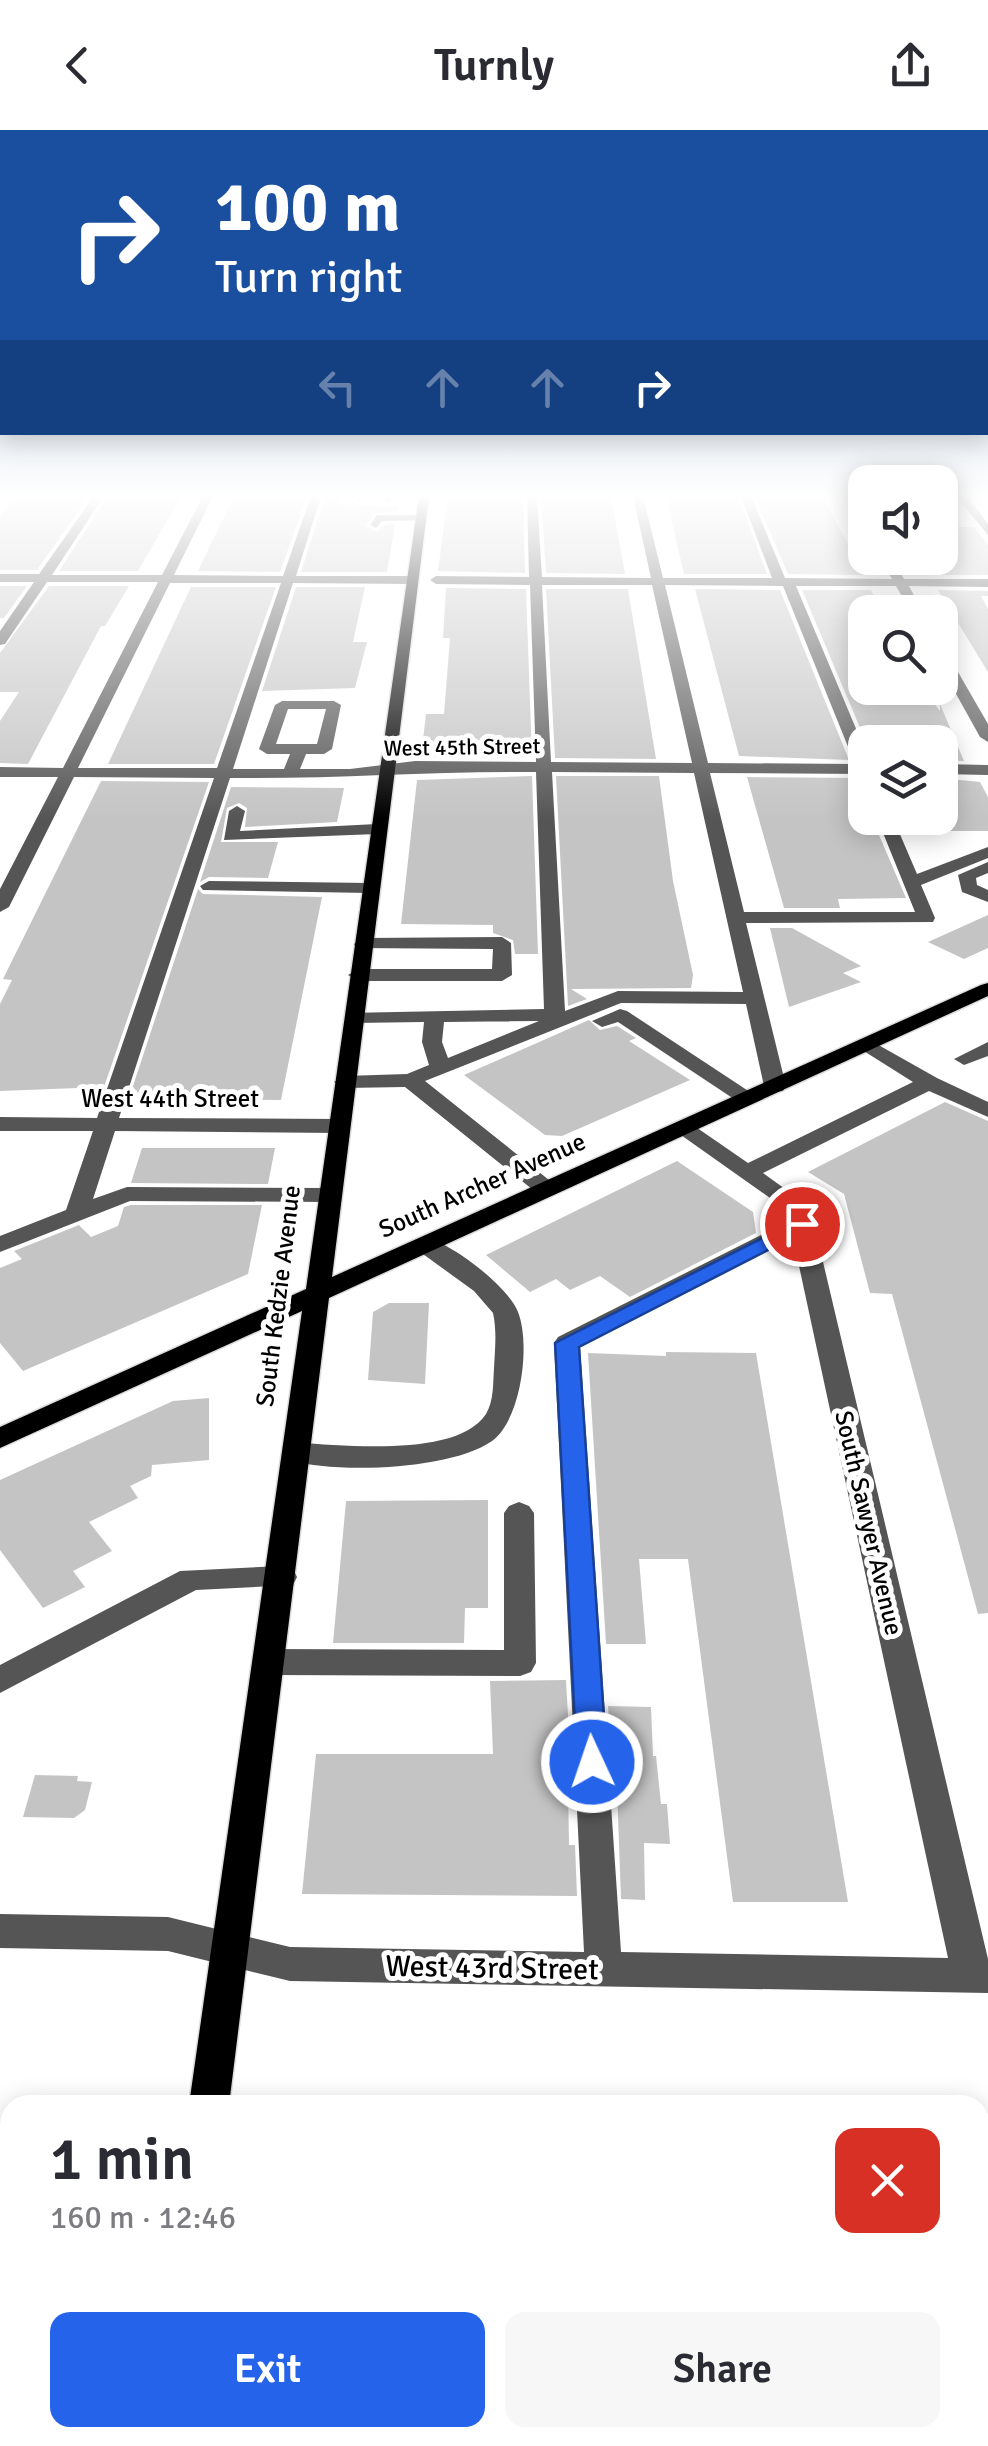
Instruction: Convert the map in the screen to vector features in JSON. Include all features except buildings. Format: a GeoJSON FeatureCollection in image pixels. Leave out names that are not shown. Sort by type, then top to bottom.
{"type":"FeatureCollection","features":[{"type":"Feature","properties":{"kind":"main road","name":"South Kedzie Avenue"},"geometry":{"type":"LineString","coordinates":[[210,2095],[299,1453],[409,604]]}},
{"type":"Feature","properties":{"kind":"main road","name":"South Archer Avenue"},"geometry":{"type":"LineString","coordinates":[[0,1438],[988,989]]}},
{"type":"Feature","properties":{"kind":"street"},"geometry":{"type":"LineString","coordinates":[[0,641],[25,604]]}},
{"type":"Feature","properties":{"kind":"street"},"geometry":{"type":"LineString","coordinates":[[0,906],[153,604]]}},
{"type":"Feature","properties":{"kind":"street"},"geometry":{"type":"LineString","coordinates":[[76,1215],[280,604]]}},
{"type":"Feature","properties":{"kind":"street"},"geometry":{"type":"LineString","coordinates":[[534,604],[554,1019]]}},
{"type":"Feature","properties":{"kind":"street"},"geometry":{"type":"LineString","coordinates":[[662,604],[775,1086]]}},
{"type":"Feature","properties":{"kind":"street"},"geometry":{"type":"LineString","coordinates":[[794,604],[848,730]]}},
{"type":"Feature","properties":{"kind":"street"},"geometry":{"type":"LineString","coordinates":[[958,684],[988,736]]}},
{"type":"Feature","properties":{"kind":"street"},"geometry":{"type":"LineString","coordinates":[[282,705],[334,705],[324,749],[300,749],[267,749],[282,705]]}},
{"type":"Feature","properties":{"kind":"street"},"geometry":{"type":"LineString","coordinates":[[290,774],[300,749]]}},
{"type":"Feature","properties":{"kind":"street","name":"West 45th Street"},"geometry":{"type":"LineString","coordinates":[[0,772],[290,774],[544,767],[848,769]]}},
{"type":"Feature","properties":{"kind":"street"},"geometry":{"type":"LineString","coordinates":[[958,770],[988,770]]}},
{"type":"Feature","properties":{"kind":"street"},"geometry":{"type":"LineString","coordinates":[[237,811],[230,836],[378,829]]}},
{"type":"Feature","properties":{"kind":"street"},"geometry":{"type":"LineString","coordinates":[[734,917],[926,918],[892,835]]}},
{"type":"Feature","properties":{"kind":"street"},"geometry":{"type":"LineString","coordinates":[[912,882],[988,852]]}},
{"type":"Feature","properties":{"kind":"street"},"geometry":{"type":"LineString","coordinates":[[988,868],[967,875],[965,881],[968,888],[988,897]]}},
{"type":"Feature","properties":{"kind":"street"},"geometry":{"type":"LineString","coordinates":[[209,886],[370,888]]}},
{"type":"Feature","properties":{"kind":"street"},"geometry":{"type":"LineString","coordinates":[[358,976],[502,975],[502,944],[362,944]]}},
{"type":"Feature","properties":{"kind":"street"},"geometry":{"type":"LineString","coordinates":[[345,1082],[410,1080],[554,1019],[618,997],[752,998]]}},
{"type":"Feature","properties":{"kind":"street"},"geometry":{"type":"LineString","coordinates":[[602,1022],[620,1015],[748,1098]]}},
{"type":"Feature","properties":{"kind":"street"},"geometry":{"type":"LineString","coordinates":[[436,1016],[432,1042],[441,1068]]}},
{"type":"Feature","properties":{"kind":"street"},"geometry":{"type":"LineString","coordinates":[[353,1018],[554,1019]]}},
{"type":"Feature","properties":{"kind":"street"},"geometry":{"type":"LineString","coordinates":[[866,1044],[929,1083],[982,1102]]}},
{"type":"Feature","properties":{"kind":"street"},"geometry":{"type":"LineString","coordinates":[[964,1059],[988,1048]]}},
{"type":"Feature","properties":{"kind":"street"},"geometry":{"type":"LineString","coordinates":[[410,1080],[546,1189]]}},
{"type":"Feature","properties":{"kind":"street"},"geometry":{"type":"LineString","coordinates":[[747,1172],[929,1083]]}},
{"type":"Feature","properties":{"kind":"street","name":"West 44th Street"},"geometry":{"type":"LineString","coordinates":[[0,1124],[339,1126]]}},
{"type":"Feature","properties":{"kind":"street","name":"South Sawyer Avenue"},"geometry":{"type":"LineString","coordinates":[[682,1128],[798,1207],[980,1976]]}},
{"type":"Feature","properties":{"kind":"street"},"geometry":{"type":"LineString","coordinates":[[0,1245],[128,1194],[330,1195]]}},
{"type":"Feature","properties":{"kind":"street"},"geometry":{"type":"LineString","coordinates":[[604,1970],[567,1343],[802,1224]]}},
{"type":"Feature","properties":{"kind":"street"},"geometry":{"type":"LineString","coordinates":[[299,1453],[375,1456],[418,1452],[462,1444],[496,1421],[506,1389],[506,1311],[494,1294],[426,1244]]}},
{"type":"Feature","properties":{"kind":"street"},"geometry":{"type":"LineString","coordinates":[[270,1662],[520,1663],[519,1513]]}},
{"type":"Feature","properties":{"kind":"street"},"geometry":{"type":"LineString","coordinates":[[0,1680],[190,1579],[282,1577]]}},
{"type":"Feature","properties":{"kind":"street","name":"West 43rd Street"},"geometry":{"type":"LineString","coordinates":[[0,1932],[168,1934],[290,1964],[980,1976]]}},
{"type":"Feature","properties":{"kind":"route"},"geometry":{"type":"LineString","coordinates":[[592,1762],[567,1343],[802,1224]]}}]}
